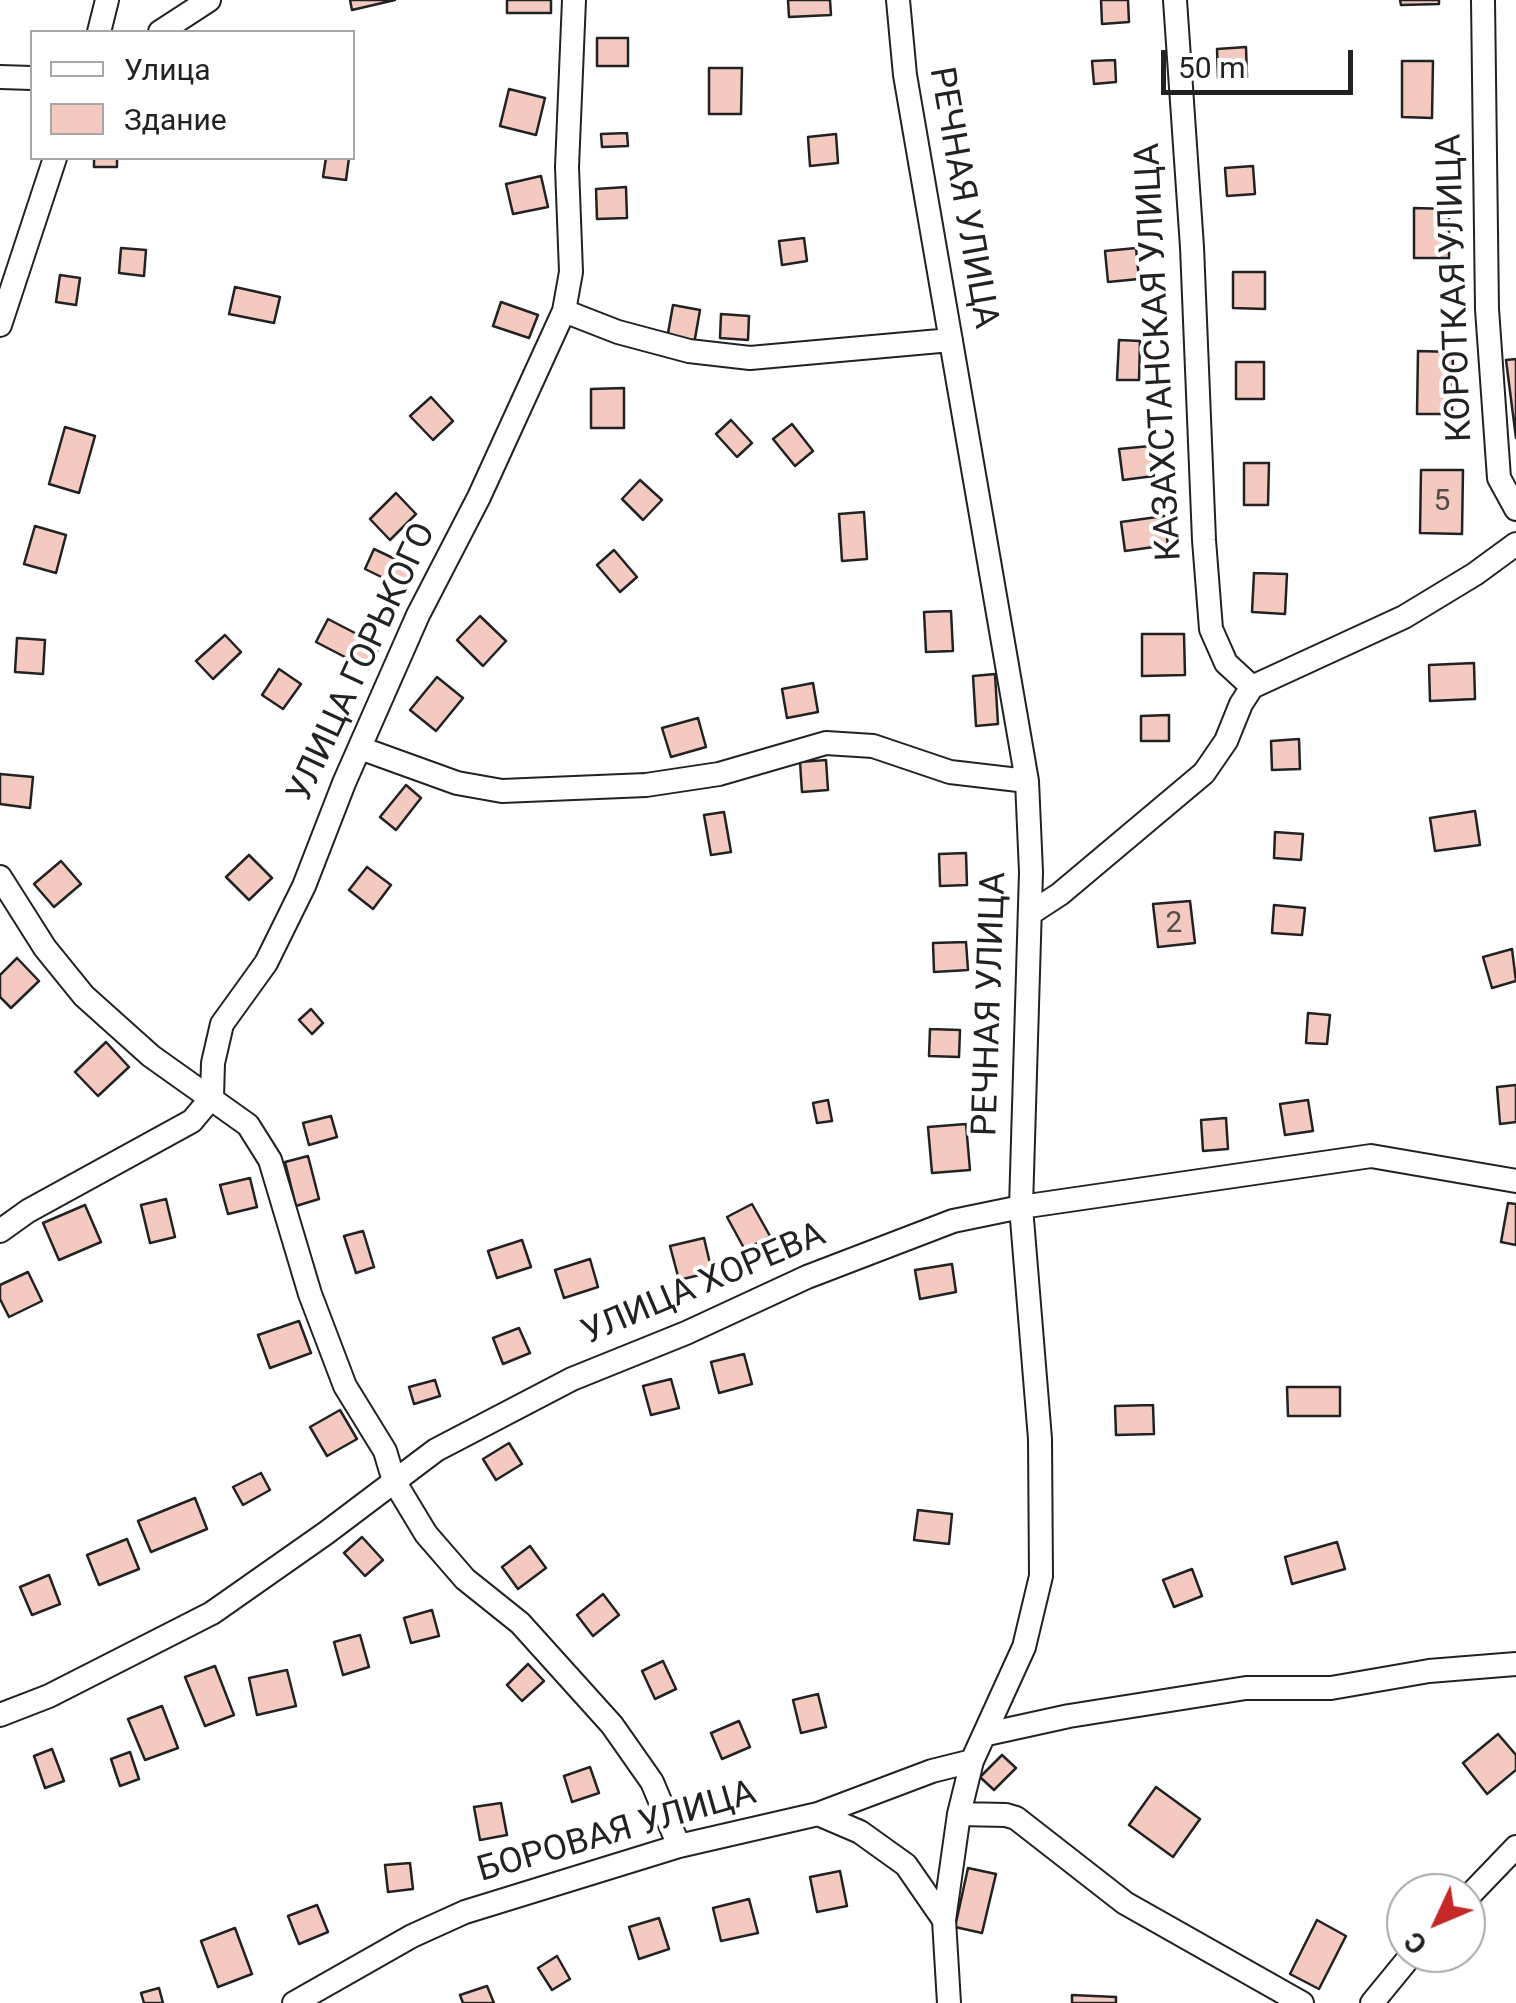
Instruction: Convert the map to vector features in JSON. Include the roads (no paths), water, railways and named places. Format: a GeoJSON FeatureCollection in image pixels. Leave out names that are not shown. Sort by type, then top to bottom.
{"type":"FeatureCollection","features":[{"type":"Feature","properties":{"kind":"street"},"geometry":{"type":"LineString","coordinates":[[99,30],[106,0]]}},
{"type":"Feature","properties":{"kind":"street"},"geometry":{"type":"LineString","coordinates":[[163,30],[208,0]]}},
{"type":"Feature","properties":{"kind":"street","name":"УЛИЦА ГОРЬКОГО"},"geometry":{"type":"LineString","coordinates":[[212,1097],[212,1063],[222,1024],[266,963],[304,886],[418,615],[494,467],[564,311],[571,272],[567,167],[574,0]]}},
{"type":"Feature","properties":{"kind":"street","name":"РЕЧНАЯ УЛИЦА"},"geometry":{"type":"LineString","coordinates":[[898,0],[904,75],[1027,781],[1031,914],[1025,986],[1021,1207],[1040,1439],[1041,1576],[1024,1647],[972,1761],[958,1814],[944,1920],[949,2003]]}},
{"type":"Feature","properties":{"kind":"street","name":"КАЗАХСТАНСКАЯ УЛИЦА"},"geometry":{"type":"LineString","coordinates":[[1175,0],[1211,629],[1226,663],[1252,687]]}},
{"type":"Feature","properties":{"kind":"street","name":"КОРОТКАЯ УЛИЦА"},"geometry":{"type":"LineString","coordinates":[[1482,0],[1487,309],[1499,478],[1516,510]]}},
{"type":"Feature","properties":{"kind":"street"},"geometry":{"type":"LineString","coordinates":[[0,76],[30,78]]}},
{"type":"Feature","properties":{"kind":"street"},"geometry":{"type":"LineString","coordinates":[[0,325],[54,160]]}},
{"type":"Feature","properties":{"kind":"street"},"geometry":{"type":"LineString","coordinates":[[564,311],[618,332],[689,351],[750,358],[950,340]]}},
{"type":"Feature","properties":{"kind":"street"},"geometry":{"type":"LineString","coordinates":[[1031,914],[1204,772],[1226,741],[1252,687],[1404,617],[1516,544]]}},
{"type":"Feature","properties":{"kind":"street"},"geometry":{"type":"LineString","coordinates":[[360,748],[457,784],[502,790],[646,785],[719,774],[826,743],[873,746],[950,772],[1027,781]]}},
{"type":"Feature","properties":{"kind":"street"},"geometry":{"type":"LineString","coordinates":[[0,877],[45,948],[84,996],[151,1056],[248,1125],[270,1160],[310,1294],[345,1386],[385,1451],[394,1481],[426,1534],[465,1578],[520,1623],[612,1725],[652,1782],[679,1846]]}},
{"type":"Feature","properties":{"kind":"street"},"geometry":{"type":"LineString","coordinates":[[0,1231],[28,1211],[192,1120],[212,1097]]}},
{"type":"Feature","properties":{"kind":"street","name":"УЛИЦА ХОРЕВА"},"geometry":{"type":"LineString","coordinates":[[0,1715],[49,1696],[212,1613],[436,1450],[572,1378],[686,1334],[825,1270],[954,1222],[1021,1207],[1371,1156],[1516,1181]]}},
{"type":"Feature","properties":{"kind":"street"},"geometry":{"type":"LineString","coordinates":[[986,1734],[1068,1716],[1246,1688],[1331,1688],[1429,1671],[1516,1664]]}},
{"type":"Feature","properties":{"kind":"street","name":"БОРОВАЯ УЛИЦА"},"geometry":{"type":"LineString","coordinates":[[294,2003],[412,1936],[465,1912],[679,1846],[818,1814],[932,1771],[972,1761]]}},
{"type":"Feature","properties":{"kind":"street"},"geometry":{"type":"LineString","coordinates":[[818,1814],[860,1832],[906,1865],[944,1920]]}},
{"type":"Feature","properties":{"kind":"street"},"geometry":{"type":"LineString","coordinates":[[958,1814],[1006,1814],[1016,1818],[1126,1903],[1302,2003]]}},
{"type":"Feature","properties":{"kind":"street"},"geometry":{"type":"LineString","coordinates":[[1486,1878],[1516,1848]]}},
{"type":"Feature","properties":{"kind":"street"},"geometry":{"type":"LineString","coordinates":[[1372,2003],[1397,1973]]}}]}
